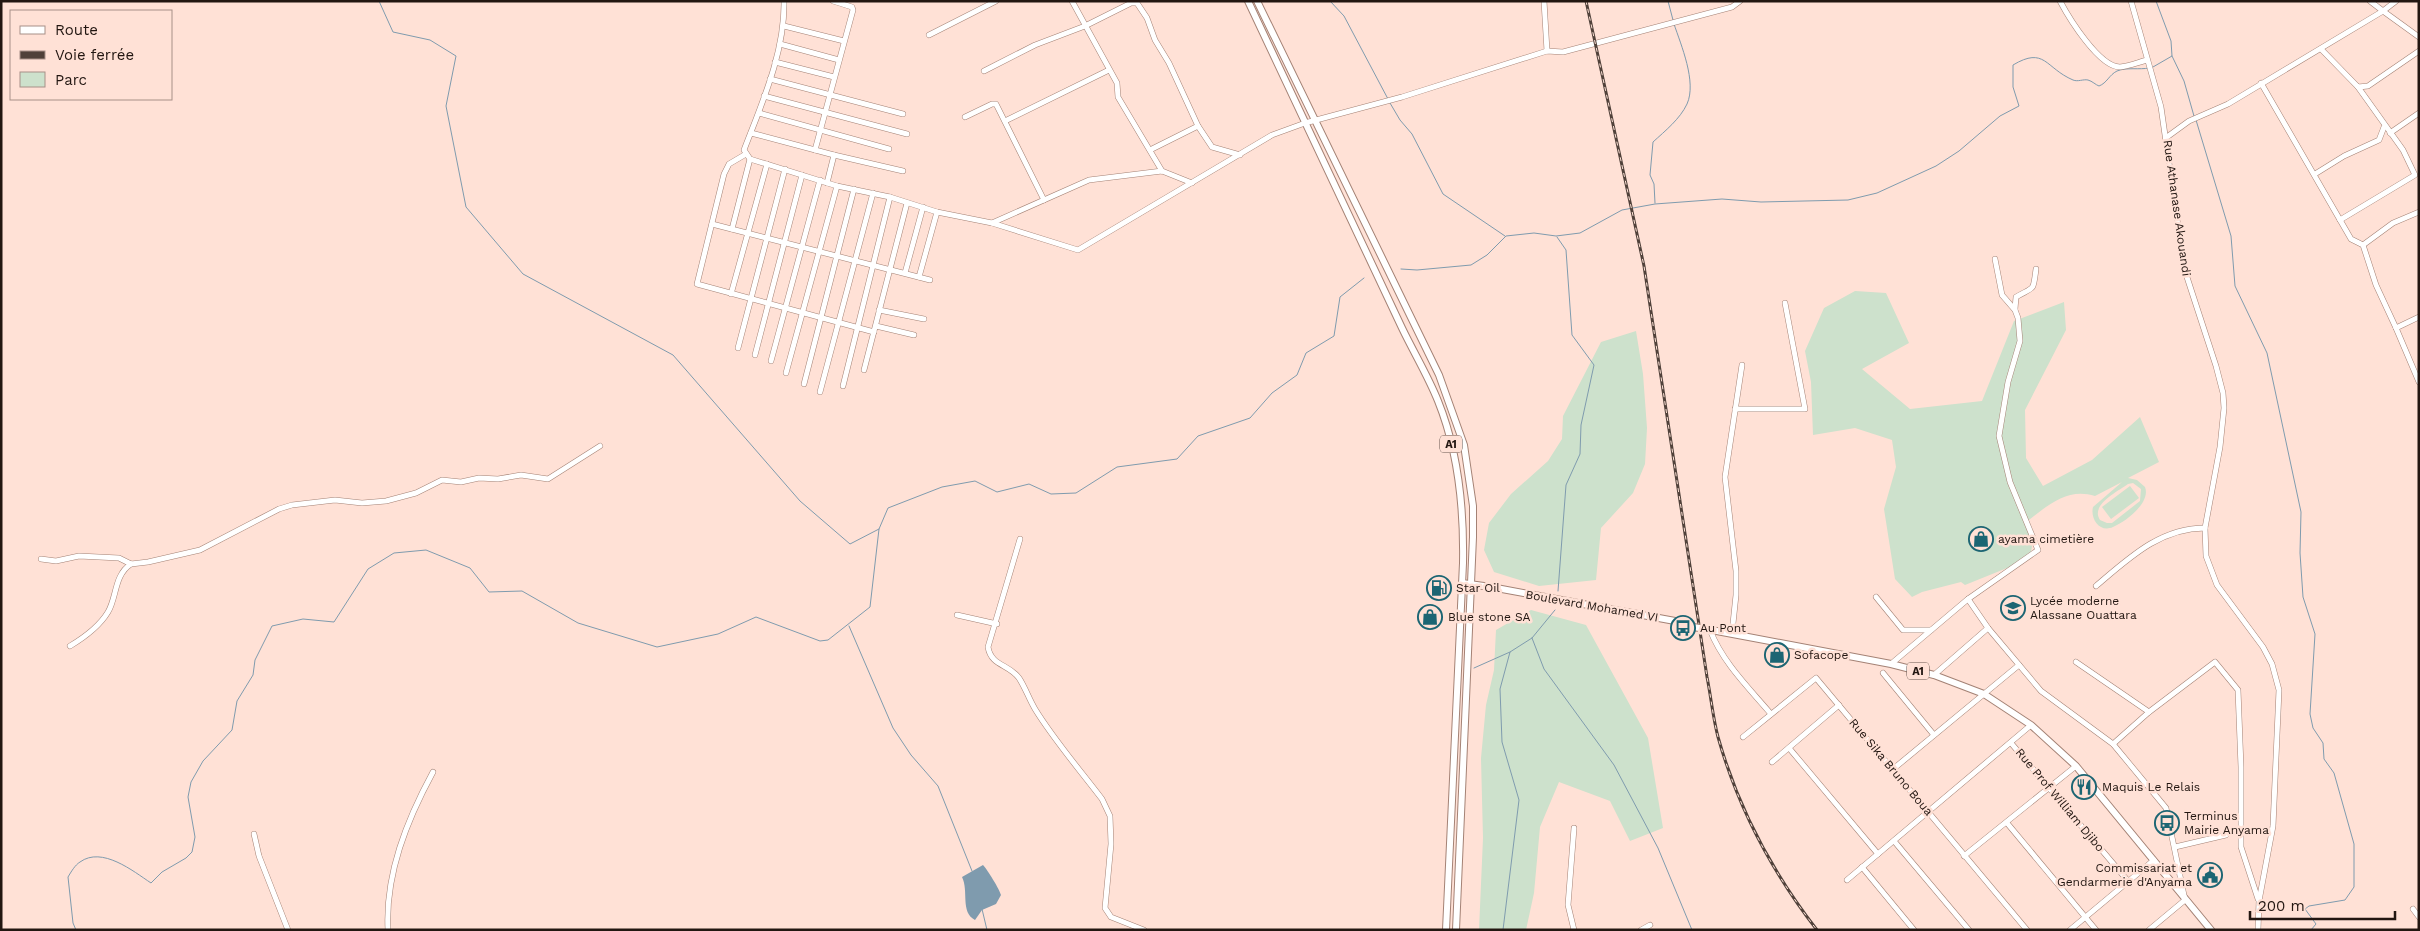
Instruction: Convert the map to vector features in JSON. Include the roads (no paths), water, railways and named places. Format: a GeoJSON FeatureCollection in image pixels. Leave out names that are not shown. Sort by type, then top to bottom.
{"type":"FeatureCollection","features":[{"type":"Feature","properties":{"kind":"main road","name":"A1"},"geometry":{"type":"LineString","coordinates":[[1248,1],[1438,401],[1458,471],[1463,505],[1462,584],[1446,930]]}},
{"type":"Feature","properties":{"kind":"main road","name":"A1"},"geometry":{"type":"LineString","coordinates":[[1257,1],[1317,120],[1439,375],[1460,429],[1469,472],[1473,506],[1472,585],[1456,930]]}},
{"type":"Feature","properties":{"kind":"main road","name":"Boulevard Mohamed VI"},"geometry":{"type":"LineString","coordinates":[[1462,584],[1675,621],[1708,630],[1891,664],[1934,675],[1984,694],[2031,724],[2076,766],[2211,930]]}},
{"type":"Feature","properties":{"kind":"street"},"geometry":{"type":"LineString","coordinates":[[784,1],[784,26],[780,44],[759,113],[744,150],[750,159],[837,186],[890,197],[937,212],[992,223],[1078,250],[1272,136],[1305,123],[1402,97],[1547,51],[1563,52],[1732,7],[1740,1]]}},
{"type":"Feature","properties":{"kind":"street"},"geometry":{"type":"LineString","coordinates":[[815,150],[853,10],[852,7],[833,1]]}},
{"type":"Feature","properties":{"kind":"street"},"geometry":{"type":"LineString","coordinates":[[928,35],[996,1]]}},
{"type":"Feature","properties":{"kind":"street"},"geometry":{"type":"LineString","coordinates":[[1072,1],[1117,83],[1118,97],[1162,171]]}},
{"type":"Feature","properties":{"kind":"street"},"geometry":{"type":"LineString","coordinates":[[1544,1],[1547,51]]}},
{"type":"Feature","properties":{"kind":"street"},"geometry":{"type":"LineString","coordinates":[[2060,1],[2083,37],[2111,64],[2120,67],[2148,61]]}},
{"type":"Feature","properties":{"kind":"street","name":"Rue Athanase Akouandi"},"geometry":{"type":"LineString","coordinates":[[2131,1],[2167,137],[2184,268],[2223,393],[2224,408],[2220,447],[2206,528],[2206,556],[2210,570],[2227,600],[2263,647],[2274,670],[2279,690],[2272,826],[2258,901],[2258,930]]}},
{"type":"Feature","properties":{"kind":"street"},"geometry":{"type":"LineString","coordinates":[[2370,1],[2419,38]]}},
{"type":"Feature","properties":{"kind":"street"},"geometry":{"type":"LineString","coordinates":[[2167,137],[2189,121],[2228,104],[2321,49],[2396,1]]}},
{"type":"Feature","properties":{"kind":"street"},"geometry":{"type":"LineString","coordinates":[[984,71],[1035,45],[1085,26],[1134,2],[1147,18],[1155,40],[1169,63],[1198,126],[1212,147],[1240,155]]}},
{"type":"Feature","properties":{"kind":"street"},"geometry":{"type":"LineString","coordinates":[[784,26],[844,41]]}},
{"type":"Feature","properties":{"kind":"street"},"geometry":{"type":"LineString","coordinates":[[780,44],[839,60]]}},
{"type":"Feature","properties":{"kind":"street"},"geometry":{"type":"LineString","coordinates":[[2321,49],[2358,87],[2384,127],[2403,150],[2415,175],[2340,220]]}},
{"type":"Feature","properties":{"kind":"street"},"geometry":{"type":"LineString","coordinates":[[2358,87],[2368,86],[2419,52]]}},
{"type":"Feature","properties":{"kind":"street"},"geometry":{"type":"LineString","coordinates":[[774,62],[834,77]]}},
{"type":"Feature","properties":{"kind":"street"},"geometry":{"type":"LineString","coordinates":[[1005,122],[1109,70]]}},
{"type":"Feature","properties":{"kind":"street"},"geometry":{"type":"LineString","coordinates":[[770,78],[903,114]]}},
{"type":"Feature","properties":{"kind":"street"},"geometry":{"type":"LineString","coordinates":[[2261,83],[2351,239],[2363,246],[2376,285],[2419,382]]}},
{"type":"Feature","properties":{"kind":"street"},"geometry":{"type":"LineString","coordinates":[[764,96],[907,134]]}},
{"type":"Feature","properties":{"kind":"street"},"geometry":{"type":"LineString","coordinates":[[965,117],[994,103],[1044,200]]}},
{"type":"Feature","properties":{"kind":"street"},"geometry":{"type":"LineString","coordinates":[[759,113],[889,149]]}},
{"type":"Feature","properties":{"kind":"street"},"geometry":{"type":"LineString","coordinates":[[2390,133],[2419,113]]}},
{"type":"Feature","properties":{"kind":"street"},"geometry":{"type":"LineString","coordinates":[[1150,150],[1198,126]]}},
{"type":"Feature","properties":{"kind":"street"},"geometry":{"type":"LineString","coordinates":[[2315,174],[2344,156],[2379,140],[2384,127]]}},
{"type":"Feature","properties":{"kind":"street"},"geometry":{"type":"LineString","coordinates":[[751,133],[903,171]]}},
{"type":"Feature","properties":{"kind":"street"},"geometry":{"type":"LineString","coordinates":[[746,154],[729,164],[697,284],[786,309],[804,312],[838,323],[914,335]]}},
{"type":"Feature","properties":{"kind":"street"},"geometry":{"type":"LineString","coordinates":[[827,183],[834,155]]}},
{"type":"Feature","properties":{"kind":"street"},"geometry":{"type":"LineString","coordinates":[[732,229],[750,159]]}},
{"type":"Feature","properties":{"kind":"street"},"geometry":{"type":"LineString","coordinates":[[731,294],[767,164]]}},
{"type":"Feature","properties":{"kind":"street"},"geometry":{"type":"LineString","coordinates":[[738,348],[785,169]]}},
{"type":"Feature","properties":{"kind":"street"},"geometry":{"type":"LineString","coordinates":[[992,223],[1089,180],[1162,171],[1192,182]]}},
{"type":"Feature","properties":{"kind":"street"},"geometry":{"type":"LineString","coordinates":[[755,355],[802,175]]}},
{"type":"Feature","properties":{"kind":"street"},"geometry":{"type":"LineString","coordinates":[[771,361],[820,180]]}},
{"type":"Feature","properties":{"kind":"street"},"geometry":{"type":"LineString","coordinates":[[786,373],[837,186]]}},
{"type":"Feature","properties":{"kind":"street"},"geometry":{"type":"LineString","coordinates":[[804,384],[854,189]]}},
{"type":"Feature","properties":{"kind":"street"},"geometry":{"type":"LineString","coordinates":[[820,392],[873,193]]}},
{"type":"Feature","properties":{"kind":"street"},"geometry":{"type":"LineString","coordinates":[[843,386],[856,327],[890,197]]}},
{"type":"Feature","properties":{"kind":"street"},"geometry":{"type":"LineString","coordinates":[[864,370],[907,203]]}},
{"type":"Feature","properties":{"kind":"street"},"geometry":{"type":"LineString","coordinates":[[905,274],[924,208]]}},
{"type":"Feature","properties":{"kind":"street"},"geometry":{"type":"LineString","coordinates":[[919,277],[937,212]]}},
{"type":"Feature","properties":{"kind":"street"},"geometry":{"type":"LineString","coordinates":[[2363,246],[2392,223],[2419,212]]}},
{"type":"Feature","properties":{"kind":"street"},"geometry":{"type":"LineString","coordinates":[[712,224],[930,280]]}},
{"type":"Feature","properties":{"kind":"street"},"geometry":{"type":"LineString","coordinates":[[1891,664],[1968,599],[2038,550],[2010,482],[1999,436],[2008,382],[2020,341],[2018,318],[2015,310],[2002,295],[1995,259]]}},
{"type":"Feature","properties":{"kind":"street"},"geometry":{"type":"LineString","coordinates":[[2015,310],[2016,297],[2031,290],[2033,287],[2036,269]]}},
{"type":"Feature","properties":{"kind":"street"},"geometry":{"type":"LineString","coordinates":[[1735,409],[1805,409],[1785,303]]}},
{"type":"Feature","properties":{"kind":"street"},"geometry":{"type":"LineString","coordinates":[[879,310],[924,319]]}},
{"type":"Feature","properties":{"kind":"street"},"geometry":{"type":"LineString","coordinates":[[2396,328],[2419,317]]}},
{"type":"Feature","properties":{"kind":"street"},"geometry":{"type":"LineString","coordinates":[[1732,633],[1736,571],[1725,477],[1742,365]]}},
{"type":"Feature","properties":{"kind":"street"},"geometry":{"type":"LineString","coordinates":[[70,646],[100,623],[114,598],[117,582],[130,564],[200,550],[274,512],[292,505],[334,500],[362,503],[386,501],[416,493],[442,480],[461,482],[479,478],[498,479],[521,475],[548,479],[600,446]]}},
{"type":"Feature","properties":{"kind":"street"},"geometry":{"type":"LineString","coordinates":[[2096,586],[2127,560],[2164,536],[2190,528],[2206,528]]}},
{"type":"Feature","properties":{"kind":"street"},"geometry":{"type":"LineString","coordinates":[[1020,539],[997,624],[988,647],[989,656],[995,662],[1011,668],[1020,679],[1035,709],[1102,799],[1110,816],[1111,844],[1106,886],[1108,913],[1111,917],[1144,930]]}},
{"type":"Feature","properties":{"kind":"street"},"geometry":{"type":"LineString","coordinates":[[41,559],[56,561],[79,556],[120,558],[130,564]]}},
{"type":"Feature","properties":{"kind":"street"},"geometry":{"type":"LineString","coordinates":[[1876,597],[1903,630],[1932,630]]}},
{"type":"Feature","properties":{"kind":"street"},"geometry":{"type":"LineString","coordinates":[[1968,599],[1988,628],[2041,691],[2113,744],[2166,808],[2185,900],[2149,930]]}},
{"type":"Feature","properties":{"kind":"street"},"geometry":{"type":"LineString","coordinates":[[957,615],[997,624]]}},
{"type":"Feature","properties":{"kind":"street"},"geometry":{"type":"LineString","coordinates":[[1934,675],[1988,628]]}},
{"type":"Feature","properties":{"kind":"street"},"geometry":{"type":"LineString","coordinates":[[1708,630],[1716,646],[1730,666],[1771,714]]}},
{"type":"Feature","properties":{"kind":"street"},"geometry":{"type":"LineString","coordinates":[[2076,662],[2149,712]]}},
{"type":"Feature","properties":{"kind":"street"},"geometry":{"type":"LineString","coordinates":[[2113,744],[2149,712],[2215,662],[2238,690],[2241,767],[2241,847],[2258,901]]}},
{"type":"Feature","properties":{"kind":"street"},"geometry":{"type":"LineString","coordinates":[[1892,770],[2019,665]]}},
{"type":"Feature","properties":{"kind":"street"},"geometry":{"type":"LineString","coordinates":[[1883,673],[1934,735]]}},
{"type":"Feature","properties":{"kind":"street","name":"Rue Sika Bruno Boua"},"geometry":{"type":"LineString","coordinates":[[1743,737],[1816,678],[2027,930]]}},
{"type":"Feature","properties":{"kind":"street"},"geometry":{"type":"LineString","coordinates":[[1772,762],[1839,705]]}},
{"type":"Feature","properties":{"kind":"street"},"geometry":{"type":"LineString","coordinates":[[1847,880],[2012,743],[2031,724]]}},
{"type":"Feature","properties":{"kind":"street","name":"Rue Prof William Djibo"},"geometry":{"type":"LineString","coordinates":[[2012,743],[2128,881]]}},
{"type":"Feature","properties":{"kind":"street"},"geometry":{"type":"LineString","coordinates":[[1789,748],[1878,854]]}},
{"type":"Feature","properties":{"kind":"street"},"geometry":{"type":"LineString","coordinates":[[1964,856],[2076,766]]}},
{"type":"Feature","properties":{"kind":"street"},"geometry":{"type":"LineString","coordinates":[[388,930],[393,873],[412,811],[433,772]]}},
{"type":"Feature","properties":{"kind":"street"},"geometry":{"type":"LineString","coordinates":[[2007,823],[2096,930]]}},
{"type":"Feature","properties":{"kind":"street"},"geometry":{"type":"LineString","coordinates":[[1574,828],[1568,905],[1574,930]]}},
{"type":"Feature","properties":{"kind":"street"},"geometry":{"type":"LineString","coordinates":[[254,834],[259,856],[288,930]]}},
{"type":"Feature","properties":{"kind":"street"},"geometry":{"type":"LineString","coordinates":[[2175,847],[2226,835]]}},
{"type":"Feature","properties":{"kind":"street"},"geometry":{"type":"LineString","coordinates":[[1894,841],[1969,930]]}},
{"type":"Feature","properties":{"kind":"street"},"geometry":{"type":"LineString","coordinates":[[2070,930],[2154,860]]}},
{"type":"Feature","properties":{"kind":"street"},"geometry":{"type":"LineString","coordinates":[[1862,868],[1914,930]]}},
{"type":"Feature","properties":{"kind":"street"},"geometry":{"type":"LineString","coordinates":[[2413,909],[2419,917]]}},
{"type":"Feature","properties":{"kind":"street"},"geometry":{"type":"LineString","coordinates":[[1641,930],[1650,925]]}},
{"type":"Feature","properties":{"kind":"water"},"geometry":{"type":"Polygon","coordinates":[[[983,865],[1001,895],[996,904],[982,910],[975,920],[970,916],[966,907],[965,888],[962,877],[983,865]]]}},
{"type":"Feature","properties":{"kind":"waterway"},"geometry":{"type":"LineString","coordinates":[[379,1],[393,32],[430,40],[456,56],[446,106],[466,207],[523,274],[673,355],[800,501],[850,544],[879,529]]}},
{"type":"Feature","properties":{"kind":"waterway"},"geometry":{"type":"LineString","coordinates":[[1330,1],[1344,16],[1388,99]]}},
{"type":"Feature","properties":{"kind":"waterway"},"geometry":{"type":"LineString","coordinates":[[1668,1],[1673,20]]}},
{"type":"Feature","properties":{"kind":"waterway"},"geometry":{"type":"LineString","coordinates":[[2153,67],[2172,56],[2171,41],[2156,1]]}},
{"type":"Feature","properties":{"kind":"waterway"},"geometry":{"type":"LineString","coordinates":[[1655,203],[1654,184],[1650,175],[1653,142],[1680,115],[1690,95],[1687,64],[1674,24]]}},
{"type":"Feature","properties":{"kind":"waterway"},"geometry":{"type":"LineString","coordinates":[[2172,56],[2184,81],[2194,116]]}},
{"type":"Feature","properties":{"kind":"waterway"},"geometry":{"type":"LineString","coordinates":[[1401,269],[1417,270],[1471,265],[1487,255],[1506,236],[1534,233],[1556,236],[1580,233],[1622,210],[1655,204],[1722,199],[1761,202],[1848,200],[1877,193],[1936,166],[1959,151],[2000,116],[2019,106],[2013,87],[2013,65],[2024,60],[2039,58],[2073,80],[2088,80],[2099,86],[2117,71],[2149,68]]}},
{"type":"Feature","properties":{"kind":"waterway"},"geometry":{"type":"LineString","coordinates":[[1390,103],[1400,120],[1412,134],[1443,194],[1505,236]]}},
{"type":"Feature","properties":{"kind":"waterway"},"geometry":{"type":"LineString","coordinates":[[2196,120],[2231,236],[2235,286],[2267,353],[2301,512],[2300,553],[2303,597],[2315,634],[2310,714],[2313,728],[2323,743],[2324,759],[2334,773],[2354,844],[2354,887],[2345,900],[2309,906],[2305,909],[2316,924],[2311,930]]}},
{"type":"Feature","properties":{"kind":"waterway"},"geometry":{"type":"LineString","coordinates":[[1557,237],[1566,250],[1572,335],[1594,365],[1581,425],[1580,454],[1566,485],[1558,591]]}},
{"type":"Feature","properties":{"kind":"waterway"},"geometry":{"type":"LineString","coordinates":[[76,930],[73,923],[68,877],[80,862],[89,858],[107,858],[126,867],[151,883],[162,872],[186,858],[192,852],[195,837],[188,797],[191,782],[203,761],[232,730],[237,701],[253,675],[255,660],[272,626],[303,619],[334,622],[368,569],[394,553],[426,550],[470,568],[489,592],[522,591],[578,623],[657,647],[718,634],[756,617],[820,641],[828,640],[870,607],[879,529],[888,508],[942,487],[975,481],[997,492],[1029,484],[1051,494],[1076,493],[1117,467],[1177,459],[1198,436],[1250,418],[1272,393],[1297,375],[1306,353],[1334,336],[1340,297],[1364,278]]}},
{"type":"Feature","properties":{"kind":"waterway"},"geometry":{"type":"LineString","coordinates":[[1503,930],[1519,800],[1502,742],[1500,689],[1510,652],[1532,638],[1555,610]]}},
{"type":"Feature","properties":{"kind":"waterway"},"geometry":{"type":"LineString","coordinates":[[849,626],[893,728],[911,755],[938,786],[972,871]]}},
{"type":"Feature","properties":{"kind":"waterway"},"geometry":{"type":"LineString","coordinates":[[1532,638],[1544,669],[1614,765],[1658,848],[1692,930]]}},
{"type":"Feature","properties":{"kind":"waterway"},"geometry":{"type":"LineString","coordinates":[[1474,668],[1510,652]]}},
{"type":"Feature","properties":{"kind":"waterway"},"geometry":{"type":"LineString","coordinates":[[982,909],[987,930]]}},
{"type":"Feature","properties":{"kind":"railway"},"geometry":{"type":"LineString","coordinates":[[1586,1],[1644,266],[1707,677],[1718,737],[1736,789],[1758,838],[1785,885],[1817,930]]}},
{"type":"Feature","properties":{"kind":"place","name":"ayama cimetière"},"geometry":{"type":"Point","coordinates":[1981,539]}},
{"type":"Feature","properties":{"kind":"place","name":"Star Oil"},"geometry":{"type":"Point","coordinates":[1439,588]}},
{"type":"Feature","properties":{"kind":"place","name":"Lycée moderne Alassane Ouattara"},"geometry":{"type":"Point","coordinates":[2013,608]}},
{"type":"Feature","properties":{"kind":"place","name":"Blue stone SA"},"geometry":{"type":"Point","coordinates":[1430,617]}},
{"type":"Feature","properties":{"kind":"place","name":"Au Pont"},"geometry":{"type":"Point","coordinates":[1683,628]}},
{"type":"Feature","properties":{"kind":"place","name":"Sofacope"},"geometry":{"type":"Point","coordinates":[1777,655]}},
{"type":"Feature","properties":{"kind":"place","name":"Maquis Le Relais"},"geometry":{"type":"Point","coordinates":[2084,787]}},
{"type":"Feature","properties":{"kind":"place","name":"Terminus Mairie Anyama"},"geometry":{"type":"Point","coordinates":[2167,823]}},
{"type":"Feature","properties":{"kind":"place","name":"Commissariat et Gendarmerie d'Anyama"},"geometry":{"type":"Point","coordinates":[2210,875]}}]}
